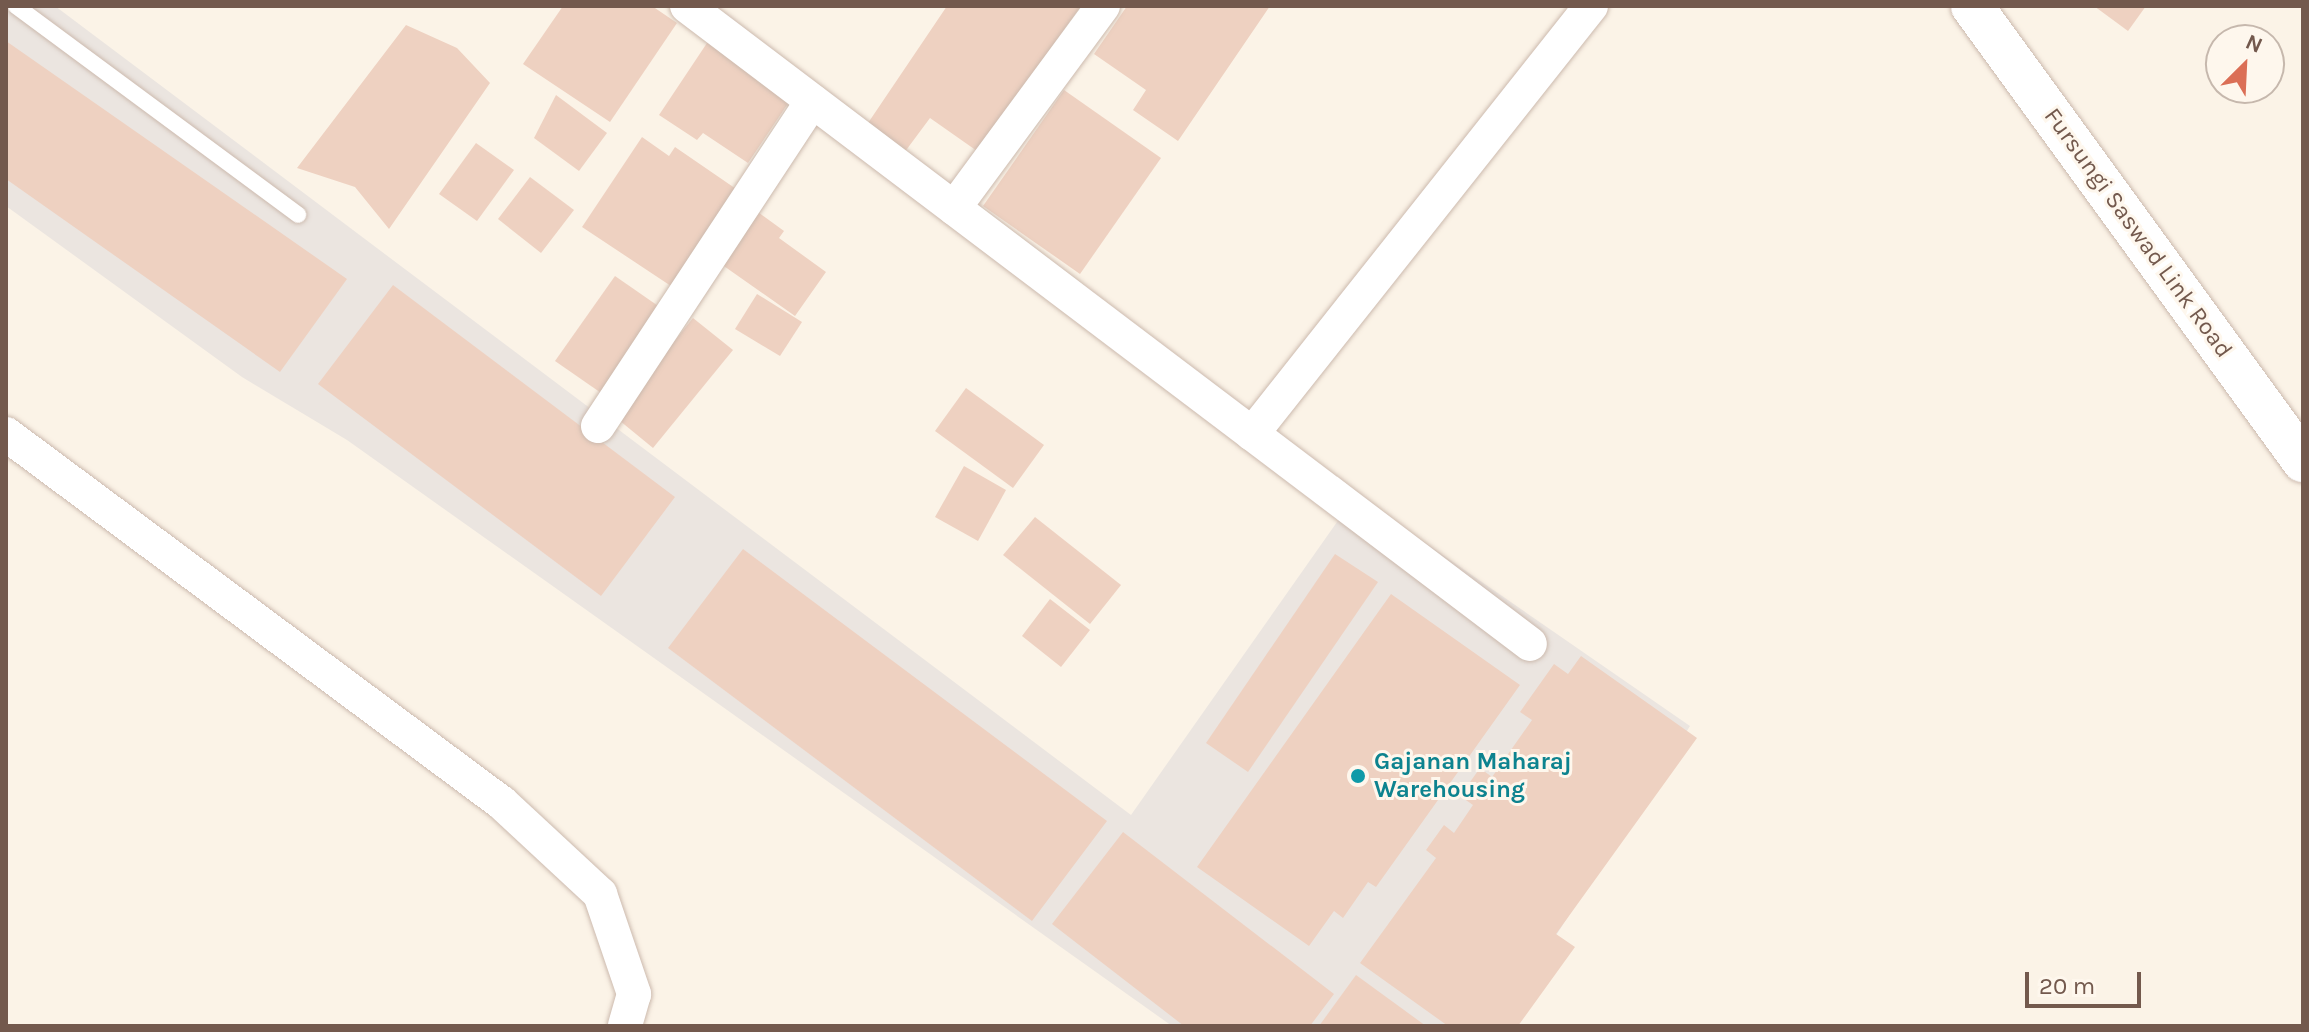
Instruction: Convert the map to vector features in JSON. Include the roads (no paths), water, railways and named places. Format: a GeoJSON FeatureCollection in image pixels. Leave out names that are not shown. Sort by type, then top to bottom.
{"type":"FeatureCollection","features":[{"type":"Feature","properties":{"kind":"street"},"geometry":{"type":"LineString","coordinates":[[687,6],[1530,644]]}},
{"type":"Feature","properties":{"kind":"street"},"geometry":{"type":"LineString","coordinates":[[954,208],[1103,6]]}},
{"type":"Feature","properties":{"kind":"street"},"geometry":{"type":"LineString","coordinates":[[1252,434],[1591,6]]}},
{"type":"Feature","properties":{"kind":"street","name":"Fursungi Saswad Link Road"},"geometry":{"type":"LineString","coordinates":[[1972,6],[2303,461]]}},
{"type":"Feature","properties":{"kind":"street"},"geometry":{"type":"LineString","coordinates":[[598,426],[812,101]]}},
{"type":"Feature","properties":{"kind":"street"},"geometry":{"type":"LineString","coordinates":[[6,434],[502,803],[600,894],[634,994],[625,1026]]}},
{"type":"Feature","properties":{"kind":"lane"},"geometry":{"type":"LineString","coordinates":[[16,6],[298,215]]}},
{"type":"Feature","properties":{"kind":"place","name":"Gajanan Maharaj Warehousing"},"geometry":{"type":"Point","coordinates":[1358,776]}}]}
